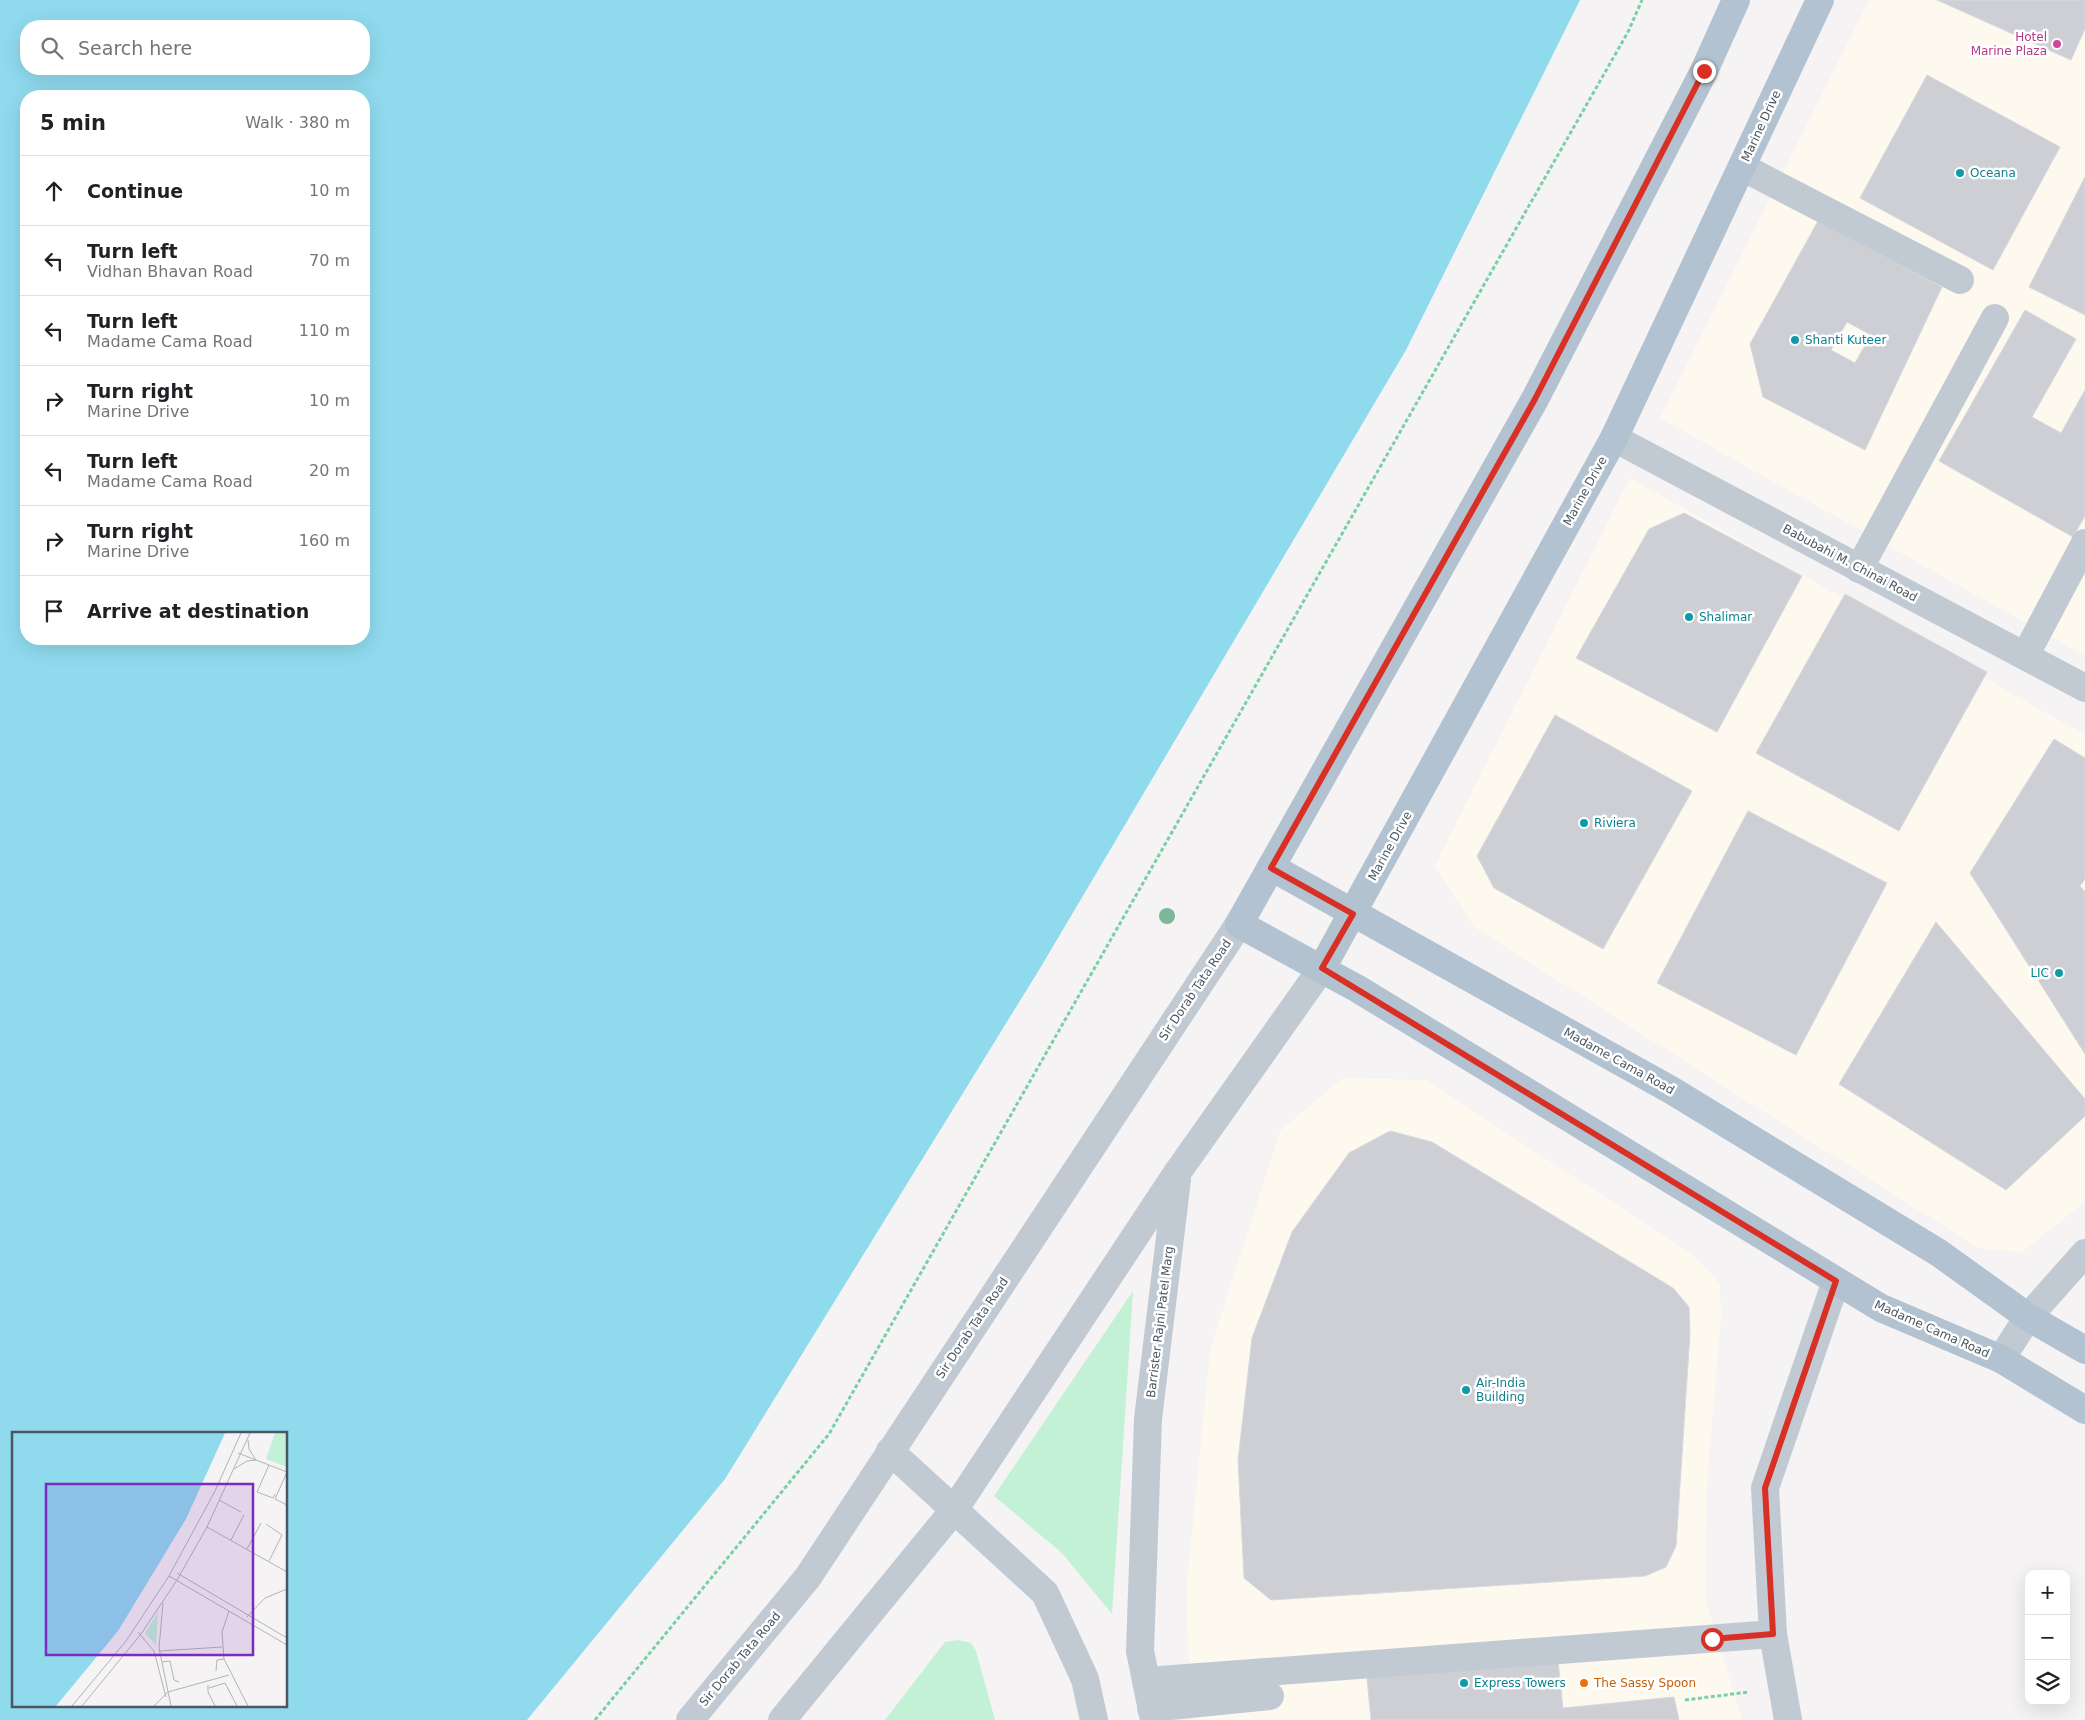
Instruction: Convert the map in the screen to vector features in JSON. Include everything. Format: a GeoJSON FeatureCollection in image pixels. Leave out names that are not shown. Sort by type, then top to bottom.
{"type":"FeatureCollection","features":[{"type":"Feature","properties":{"kind":"main road"},"geometry":{"type":"LineString","coordinates":[[1239,924],[1535,399],[1704,71],[1736,0]]}},
{"type":"Feature","properties":{"kind":"main road","name":"Marine Drive"},"geometry":{"type":"LineString","coordinates":[[1322,968],[1614,438],[1820,0]]}},
{"type":"Feature","properties":{"kind":"main road","name":"Madame Cama Road"},"geometry":{"type":"LineString","coordinates":[[1271,868],[1671,1090],[1939,1253],[2028,1317],[2085,1350]]}},
{"type":"Feature","properties":{"kind":"main road","name":"Madame Cama Road"},"geometry":{"type":"LineString","coordinates":[[1239,924],[1322,968],[1881,1308],[2001,1359],[2085,1410]]}},
{"type":"Feature","properties":{"kind":"street"},"geometry":{"type":"LineString","coordinates":[[1742,166],[1960,280]]}},
{"type":"Feature","properties":{"kind":"street"},"geometry":{"type":"LineString","coordinates":[[1859,569],[1995,318]]}},
{"type":"Feature","properties":{"kind":"street","name":"Babubahi M. Chinai Road"},"geometry":{"type":"LineString","coordinates":[[1614,438],[2085,688]]}},
{"type":"Feature","properties":{"kind":"street"},"geometry":{"type":"LineString","coordinates":[[2025,656],[2085,544]]}},
{"type":"Feature","properties":{"kind":"street","name":"Sir Dorab Tata Road"},"geometry":{"type":"LineString","coordinates":[[690,1720],[808,1577],[1239,924]]}},
{"type":"Feature","properties":{"kind":"street","name":"Barrister Rajni Patel Marg"},"geometry":{"type":"LineString","coordinates":[[1153,1714],[1140,1652],[1148,1419],[1178,1173],[1322,968]]}},
{"type":"Feature","properties":{"kind":"street"},"geometry":{"type":"LineString","coordinates":[[782,1720],[954,1510],[1178,1173]]}},
{"type":"Feature","properties":{"kind":"street"},"geometry":{"type":"LineString","coordinates":[[2001,1359],[2028,1317],[2085,1253]]}},
{"type":"Feature","properties":{"kind":"street"},"geometry":{"type":"LineString","coordinates":[[1788,1720],[1773,1634],[1765,1488],[1836,1281]]}},
{"type":"Feature","properties":{"kind":"street"},"geometry":{"type":"LineString","coordinates":[[890,1451],[1045,1594],[1084,1679],[1094,1720]]}},
{"type":"Feature","properties":{"kind":"street"},"geometry":{"type":"LineString","coordinates":[[1146,1681],[1773,1634]]}},
{"type":"Feature","properties":{"kind":"street"},"geometry":{"type":"LineString","coordinates":[[1153,1714],[1270,1696]]}},
{"type":"Feature","properties":{"kind":"path"},"geometry":{"type":"LineString","coordinates":[[595,1720],[830,1434],[1624,40],[1642,0]]}},
{"type":"Feature","properties":{"kind":"path"},"geometry":{"type":"LineString","coordinates":[[1685,1700],[1782,1689]]}},
{"type":"Feature","properties":{"kind":"shaded area"},"geometry":{"type":"Polygon","coordinates":[[[1869,0],[2085,0],[2085,656],[1660,418],[1869,0]]]}},
{"type":"Feature","properties":{"kind":"shaded area"},"geometry":{"type":"Polygon","coordinates":[[[1630,478],[2085,735],[2085,1202],[2022,1252],[1978,1248],[1474,927],[1435,866],[1630,478]]]}},
{"type":"Feature","properties":{"kind":"shaded area"},"geometry":{"type":"Polygon","coordinates":[[[1343,1078],[1426,1080],[1697,1258],[1720,1284],[1721,1317],[1707,1482],[1705,1598],[1742,1720],[1193,1720],[1187,1630],[1187,1582],[1210,1350],[1280,1131],[1343,1078]]]}},
{"type":"Feature","properties":{"kind":"green space"},"geometry":{"type":"Polygon","coordinates":[[[1133,1291],[1112,1614],[1062,1553],[994,1496],[1133,1291]]]}},
{"type":"Feature","properties":{"kind":"green space"},"geometry":{"type":"Polygon","coordinates":[[[958,1640],[971,1643],[976,1651],[995,1720],[885,1720],[945,1642],[958,1640]]]}},
{"type":"Feature","properties":{"kind":"water"},"geometry":{"type":"Polygon","coordinates":[[[0,0],[1580,0],[1406,350],[1042,965],[725,1479],[527,1720],[0,1720],[0,0]]]}},
{"type":"Feature","properties":{"kind":"building","name":"Hotel Marine Plaza"},"geometry":{"type":"Polygon","coordinates":[[[1937,0],[2085,0],[2085,29],[2071,60],[1937,0]]]}},
{"type":"Feature","properties":{"kind":"building","name":"Oceana"},"geometry":{"type":"Polygon","coordinates":[[[1927,75],[2060,147],[1993,270],[1860,198],[1927,75]]]}},
{"type":"Feature","properties":{"kind":"building"},"geometry":{"type":"Polygon","coordinates":[[[2085,177],[2085,315],[2029,287],[2085,177]]]}},
{"type":"Feature","properties":{"kind":"building","name":"Shanti Kuteer"},"geometry":{"type":"Polygon","coordinates":[[[1818,221],[1942,287],[1865,450],[1763,397],[1750,344],[1818,221]],[[1847,322],[1831,350],[1855,363],[1871,335],[1847,322]]]}},
{"type":"Feature","properties":{"kind":"building"},"geometry":{"type":"Polygon","coordinates":[[[2025,310],[2076,339],[2032,417],[2061,433],[2085,390],[2085,516],[2073,537],[1939,461],[2025,310]]]}},
{"type":"Feature","properties":{"kind":"building","name":"Shalimar"},"geometry":{"type":"Polygon","coordinates":[[[1684,513],[1802,576],[1717,732],[1576,658],[1649,529],[1684,513]]]}},
{"type":"Feature","properties":{"kind":"building"},"geometry":{"type":"Polygon","coordinates":[[[1845,594],[1987,672],[1899,831],[1756,753],[1845,594]]]}},
{"type":"Feature","properties":{"kind":"building","name":"Riviera"},"geometry":{"type":"Polygon","coordinates":[[[1555,715],[1692,791],[1603,949],[1494,888],[1477,856],[1555,715]]]}},
{"type":"Feature","properties":{"kind":"building","name":"LIC"},"geometry":{"type":"Polygon","coordinates":[[[2054,739],[2085,758],[2085,879],[2080,886],[2085,892],[2085,1054],[1970,873],[2054,739]]]}},
{"type":"Feature","properties":{"kind":"building"},"geometry":{"type":"Polygon","coordinates":[[[1748,811],[1887,883],[1796,1055],[1657,983],[1748,811]]]}},
{"type":"Feature","properties":{"kind":"building"},"geometry":{"type":"Polygon","coordinates":[[[1936,922],[2085,1099],[2085,1116],[2006,1190],[1839,1084],[1936,922]]]}},
{"type":"Feature","properties":{"kind":"building","name":"Air-India Building"},"geometry":{"type":"Polygon","coordinates":[[[1390,1131],[1432,1142],[1673,1288],[1689,1307],[1690,1334],[1676,1546],[1666,1567],[1645,1576],[1271,1600],[1244,1578],[1238,1460],[1252,1338],[1292,1232],[1349,1153],[1390,1131]]]}},
{"type":"Feature","properties":{"kind":"building","name":"Express Towers"},"geometry":{"type":"Polygon","coordinates":[[[1557,1651],[1563,1708],[1674,1697],[1679,1720],[1371,1720],[1366,1668],[1557,1651]]]}},
{"type":"Feature","properties":{"kind":"place","name":"Hotel Marine Plaza"},"geometry":{"type":"Point","coordinates":[2057,44]}},
{"type":"Feature","properties":{"kind":"place","name":"Oceana"},"geometry":{"type":"Point","coordinates":[1960,173]}},
{"type":"Feature","properties":{"kind":"place","name":"Shanti Kuteer"},"geometry":{"type":"Point","coordinates":[1795,340]}},
{"type":"Feature","properties":{"kind":"place","name":"Shalimar"},"geometry":{"type":"Point","coordinates":[1689,617]}},
{"type":"Feature","properties":{"kind":"place","name":"Riviera"},"geometry":{"type":"Point","coordinates":[1584,823]}},
{"type":"Feature","properties":{"kind":"place","name":"LIC"},"geometry":{"type":"Point","coordinates":[2059,973]}},
{"type":"Feature","properties":{"kind":"place","name":"Air-India Building"},"geometry":{"type":"Point","coordinates":[1466,1390]}},
{"type":"Feature","properties":{"kind":"place","name":"Express Towers"},"geometry":{"type":"Point","coordinates":[1464,1683]}},
{"type":"Feature","properties":{"kind":"place","name":"The Sassy Spoon"},"geometry":{"type":"Point","coordinates":[1584,1683]}},
{"type":"Feature","properties":{"kind":"route"},"geometry":{"type":"LineString","coordinates":[[1704,71],[1535,399],[1271,868],[1353,914],[1322,968],[1836,1281],[1765,1488],[1773,1634],[1712,1639]]}}]}
